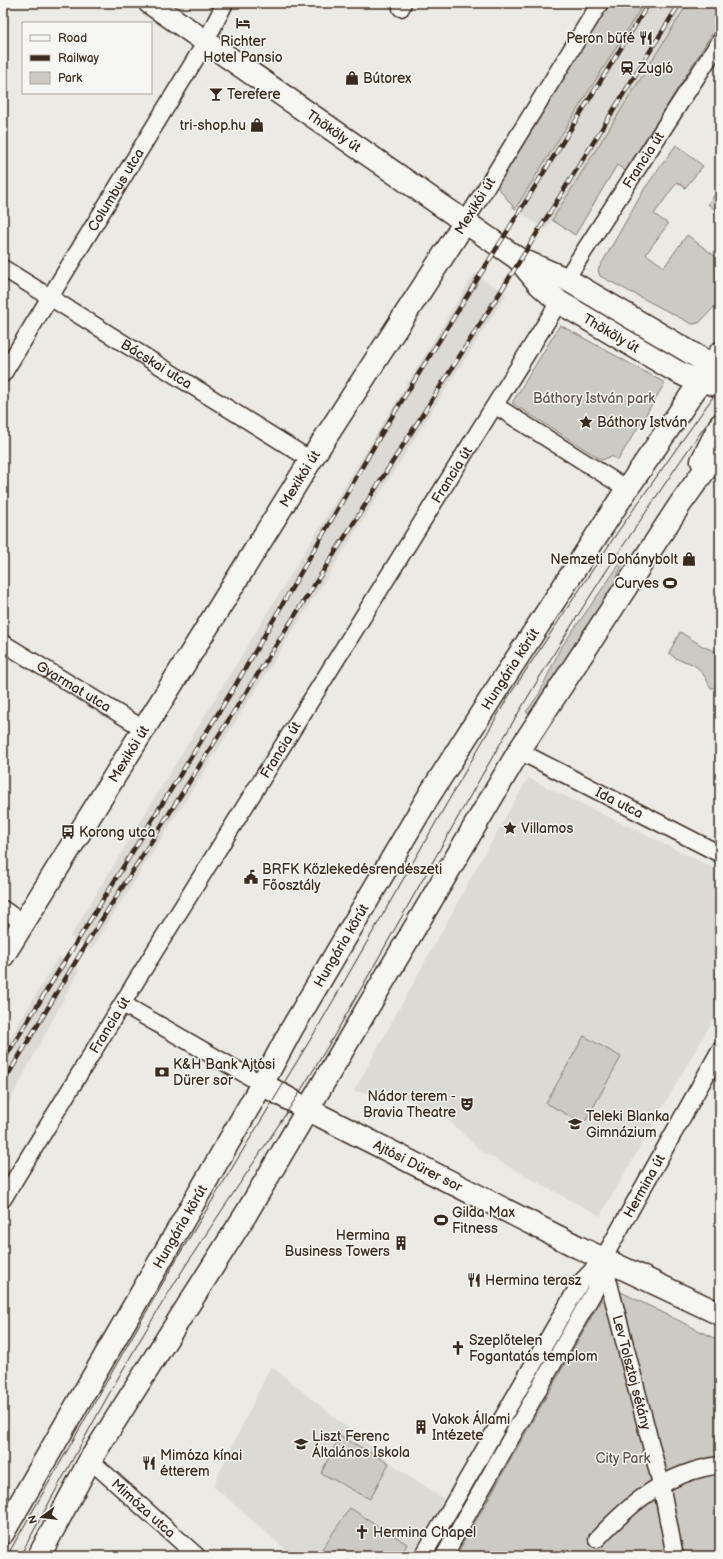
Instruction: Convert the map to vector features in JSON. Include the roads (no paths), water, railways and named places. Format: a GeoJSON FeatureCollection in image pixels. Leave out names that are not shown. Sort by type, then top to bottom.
{"type":"FeatureCollection","features":[{"type":"Feature","properties":{"kind":"main road","name":"Thököly út"},"geometry":{"type":"LineString","coordinates":[[150,3],[517,258],[566,279],[716,373]]}},
{"type":"Feature","properties":{"kind":"main road","name":"Mexikói út"},"geometry":{"type":"LineString","coordinates":[[4,950],[23,923],[144,730],[311,460],[465,222]]}},
{"type":"Feature","properties":{"kind":"main road","name":"Thököly út"},"geometry":{"type":"LineString","coordinates":[[517,258],[539,284],[559,302],[674,370],[716,373]]}},
{"type":"Feature","properties":{"kind":"main road","name":"Hungária körút"},"geometry":{"type":"LineString","coordinates":[[3,1533],[262,1084],[291,1030],[430,794],[627,489],[716,373]]}},
{"type":"Feature","properties":{"kind":"main road"},"geometry":{"type":"LineString","coordinates":[[681,503],[720,425]]}},
{"type":"Feature","properties":{"kind":"main road"},"geometry":{"type":"LineString","coordinates":[[39,1556],[90,1460],[246,1214],[519,751],[681,503],[720,449]]}},
{"type":"Feature","properties":{"kind":"main road","name":"Ajtósi Dürer sor"},"geometry":{"type":"LineString","coordinates":[[262,1084],[307,1109],[603,1259],[720,1314]]}},
{"type":"Feature","properties":{"kind":"street","name":"Columbus utca"},"geometry":{"type":"LineString","coordinates":[[3,374],[206,42],[225,3]]}},
{"type":"Feature","properties":{"kind":"street","name":"Mexikói út"},"geometry":{"type":"LineString","coordinates":[[465,222],[600,3]]}},
{"type":"Feature","properties":{"kind":"street","name":"Francia út"},"geometry":{"type":"LineString","coordinates":[[566,279],[720,41]]}},
{"type":"Feature","properties":{"kind":"street","name":"Bácskai utca"},"geometry":{"type":"LineString","coordinates":[[3,268],[311,460]]}},
{"type":"Feature","properties":{"kind":"street","name":"Francia út"},"geometry":{"type":"LineString","coordinates":[[3,1199],[496,406],[559,302]]}},
{"type":"Feature","properties":{"kind":"street"},"geometry":{"type":"LineString","coordinates":[[496,406],[627,489]]}},
{"type":"Feature","properties":{"kind":"street","name":"Gyarmat utca"},"geometry":{"type":"LineString","coordinates":[[3,643],[144,730]]}},
{"type":"Feature","properties":{"kind":"street","name":"Ida utca"},"geometry":{"type":"LineString","coordinates":[[519,751],[720,854]]}},
{"type":"Feature","properties":{"kind":"street"},"geometry":{"type":"LineString","coordinates":[[3,909],[23,923]]}},
{"type":"Feature","properties":{"kind":"street","name":"Ajtósi Dürer sor"},"geometry":{"type":"LineString","coordinates":[[123,1004],[262,1084]]}},
{"type":"Feature","properties":{"kind":"street","name":"Hermina út"},"geometry":{"type":"LineString","coordinates":[[423,1556],[580,1283],[603,1259],[720,1050]]}},
{"type":"Feature","properties":{"kind":"street","name":"Hermina út"},"geometry":{"type":"LineString","coordinates":[[444,1556],[595,1290],[603,1259]]}},
{"type":"Feature","properties":{"kind":"street","name":"Lev Tolsztoj sétány"},"geometry":{"type":"LineString","coordinates":[[603,1259],[661,1484],[674,1556]]}},
{"type":"Feature","properties":{"kind":"street","name":"Mimóza utca"},"geometry":{"type":"LineString","coordinates":[[90,1460],[197,1556]]}},
{"type":"Feature","properties":{"kind":"street"},"geometry":{"type":"LineString","coordinates":[[596,1539],[638,1500],[661,1484],[682,1474],[720,1465]]}},
{"type":"Feature","properties":{"kind":"tram line"},"geometry":{"type":"LineString","coordinates":[[7,1556],[176,1260],[318,1027],[507,699],[619,530],[720,387]]}},
{"type":"Feature","properties":{"kind":"tram line"},"geometry":{"type":"LineString","coordinates":[[20,1556],[100,1410],[162,1303],[277,1127],[331,1041],[481,776],[559,646],[600,581],[670,476],[720,407]]}},
{"type":"Feature","properties":{"kind":"railway"},"geometry":{"type":"LineString","coordinates":[[3,1061],[235,686],[380,436],[649,3]]}},
{"type":"Feature","properties":{"kind":"railway"},"geometry":{"type":"LineString","coordinates":[[3,1083],[85,946],[501,291],[680,3]]}},
{"type":"Feature","properties":{"kind":"place","name":"Richter Hotel Pansio"},"geometry":{"type":"Point","coordinates":[243,23]}},
{"type":"Feature","properties":{"kind":"place","name":"Peron büfé"},"geometry":{"type":"Point","coordinates":[646,38]}},
{"type":"Feature","properties":{"kind":"place","name":"Zugló"},"geometry":{"type":"Point","coordinates":[627,68]}},
{"type":"Feature","properties":{"kind":"place","name":"Bútorex"},"geometry":{"type":"Point","coordinates":[352,78]}},
{"type":"Feature","properties":{"kind":"place","name":"Terefere"},"geometry":{"type":"Point","coordinates":[216,94]}},
{"type":"Feature","properties":{"kind":"place","name":"tri-shop.hu"},"geometry":{"type":"Point","coordinates":[257,125]}},
{"type":"Feature","properties":{"kind":"place","name":"Báthory István"},"geometry":{"type":"Point","coordinates":[586,422]}},
{"type":"Feature","properties":{"kind":"place","name":"Nemzeti Dohánybolt"},"geometry":{"type":"Point","coordinates":[689,559]}},
{"type":"Feature","properties":{"kind":"place","name":"Curves"},"geometry":{"type":"Point","coordinates":[670,583]}},
{"type":"Feature","properties":{"kind":"place","name":"Villamos"},"geometry":{"type":"Point","coordinates":[510,828]}},
{"type":"Feature","properties":{"kind":"place","name":"Korong utca"},"geometry":{"type":"Point","coordinates":[68,832]}},
{"type":"Feature","properties":{"kind":"place","name":"BRFK Közlekedésrendészeti Főosztály"},"geometry":{"type":"Point","coordinates":[251,877]}},
{"type":"Feature","properties":{"kind":"place","name":"K&H Bank Ajtósi Dürer sor"},"geometry":{"type":"Point","coordinates":[162,1072]}},
{"type":"Feature","properties":{"kind":"place","name":"Nádor terem - Bravia Theatre"},"geometry":{"type":"Point","coordinates":[467,1104]}},
{"type":"Feature","properties":{"kind":"place","name":"Teleki Blanka Gimnázium"},"geometry":{"type":"Point","coordinates":[575,1124]}},
{"type":"Feature","properties":{"kind":"place","name":"Gilda Max Fitness"},"geometry":{"type":"Point","coordinates":[441,1220]}},
{"type":"Feature","properties":{"kind":"place","name":"Hermina Business Towers"},"geometry":{"type":"Point","coordinates":[401,1243]}},
{"type":"Feature","properties":{"kind":"place","name":"Hermina terasz"},"geometry":{"type":"Point","coordinates":[474,1280]}},
{"type":"Feature","properties":{"kind":"place","name":"Szeplőtelen Fogantatás templom"},"geometry":{"type":"Point","coordinates":[458,1348]}},
{"type":"Feature","properties":{"kind":"place","name":"Vakok Állami Intézete"},"geometry":{"type":"Point","coordinates":[421,1427]}},
{"type":"Feature","properties":{"kind":"place","name":"Liszt Ferenc Általános Iskola"},"geometry":{"type":"Point","coordinates":[301,1444]}},
{"type":"Feature","properties":{"kind":"place","name":"Mimóza kínai étterem"},"geometry":{"type":"Point","coordinates":[149,1463]}},
{"type":"Feature","properties":{"kind":"place","name":"Hermina Chapel"},"geometry":{"type":"Point","coordinates":[362,1532]}},
{"type":"Feature","properties":{"kind":"park label","name":"Báthory István park"},"geometry":{"type":"Point","coordinates":[594,398]}},
{"type":"Feature","properties":{"kind":"park label","name":"City Park"},"geometry":{"type":"Point","coordinates":[623,1458]}}]}
